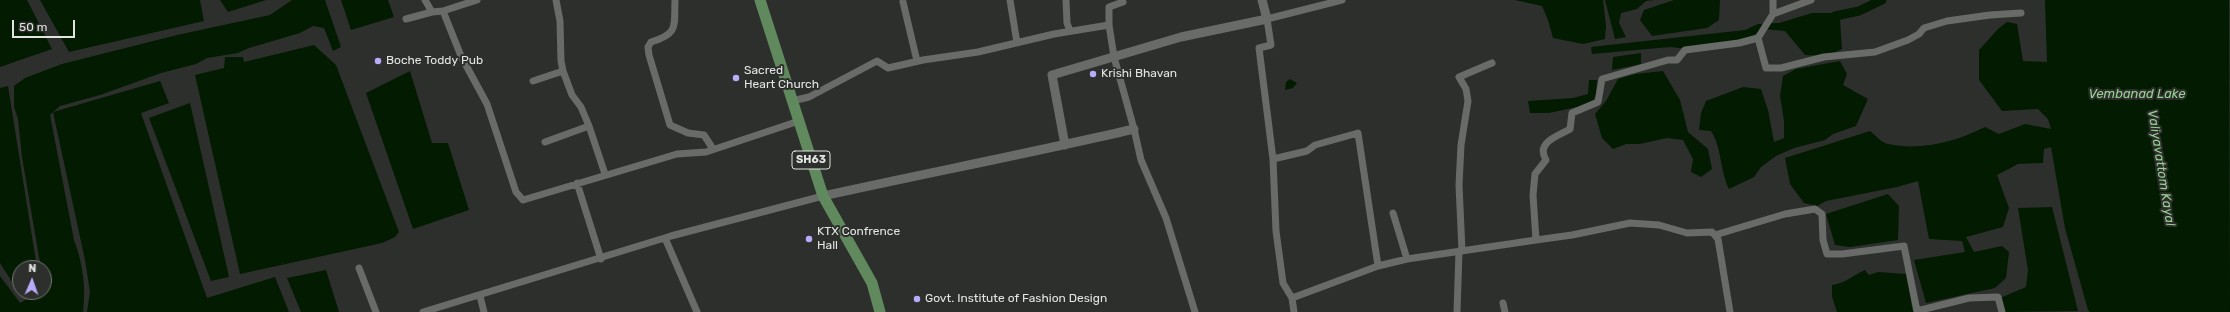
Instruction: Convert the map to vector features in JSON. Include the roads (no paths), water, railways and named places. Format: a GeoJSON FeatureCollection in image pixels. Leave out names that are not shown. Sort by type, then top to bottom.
{"type":"FeatureCollection","features":[{"type":"Feature","properties":{"kind":"main road","name":"SH63"},"geometry":{"type":"LineString","coordinates":[[760,0],[823,196],[872,283],[880,312]]}},
{"type":"Feature","properties":{"kind":"street"},"geometry":{"type":"LineString","coordinates":[[425,0],[432,12]]}},
{"type":"Feature","properties":{"kind":"street"},"geometry":{"type":"LineString","coordinates":[[406,19],[432,12],[443,11],[477,0]]}},
{"type":"Feature","properties":{"kind":"street"},"geometry":{"type":"LineString","coordinates":[[556,0],[560,21],[560,54],[563,71],[572,96],[581,107],[605,174]]}},
{"type":"Feature","properties":{"kind":"street"},"geometry":{"type":"LineString","coordinates":[[674,0],[673,27],[666,37],[651,42],[648,47],[649,55],[670,125],[678,130],[704,135],[713,149]]}},
{"type":"Feature","properties":{"kind":"street"},"geometry":{"type":"LineString","coordinates":[[1010,0],[1017,42]]}},
{"type":"Feature","properties":{"kind":"street"},"geometry":{"type":"LineString","coordinates":[[1066,0],[1067,23],[1070,31]]}},
{"type":"Feature","properties":{"kind":"street"},"geometry":{"type":"LineString","coordinates":[[1262,0],[1271,45],[1259,48],[1273,159],[1276,231],[1282,283],[1292,298],[1294,312]]}},
{"type":"Feature","properties":{"kind":"street"},"geometry":{"type":"LineString","coordinates":[[1065,145],[1052,75],[1181,37],[1267,19],[1342,0]]}},
{"type":"Feature","properties":{"kind":"street"},"geometry":{"type":"LineString","coordinates":[[1536,240],[1533,195],[1535,174],[1546,160],[1543,156],[1544,149],[1548,141],[1555,135],[1570,128],[1572,113],[1598,102],[1602,79],[1668,60],[1677,60],[1685,50],[1739,43],[1758,38],[1764,32],[1773,14],[1772,0]]}},
{"type":"Feature","properties":{"kind":"street"},"geometry":{"type":"LineString","coordinates":[[1773,14],[1812,0]]}},
{"type":"Feature","properties":{"kind":"street"},"geometry":{"type":"LineString","coordinates":[[903,2],[917,62]]}},
{"type":"Feature","properties":{"kind":"street"},"geometry":{"type":"LineString","coordinates":[[1123,2],[1109,7],[1109,25],[1114,57],[1141,160],[1166,218],[1195,312]]}},
{"type":"Feature","properties":{"kind":"street"},"geometry":{"type":"LineString","coordinates":[[443,11],[460,56],[487,104],[516,192],[523,200],[605,174],[677,154],[713,149],[799,121]]}},
{"type":"Feature","properties":{"kind":"street"},"geometry":{"type":"LineString","coordinates":[[1758,38],[1766,68],[1781,68],[1824,57],[1875,52],[1908,40],[1919,34],[1924,28],[1947,21],[1990,14],[2021,13]]}},
{"type":"Feature","properties":{"kind":"street"},"geometry":{"type":"LineString","coordinates":[[792,101],[809,97],[877,61],[888,68],[978,52],[1070,31],[1109,25]]}},
{"type":"Feature","properties":{"kind":"street"},"geometry":{"type":"LineString","coordinates":[[1457,312],[1460,251],[1461,145],[1468,101],[1466,89],[1459,77],[1492,62]]}},
{"type":"Feature","properties":{"kind":"street"},"geometry":{"type":"LineString","coordinates":[[533,81],[563,71]]}},
{"type":"Feature","properties":{"kind":"street"},"geometry":{"type":"LineString","coordinates":[[546,142],[588,126]]}},
{"type":"Feature","properties":{"kind":"street"},"geometry":{"type":"LineString","coordinates":[[423,312],[601,259],[665,238],[823,196],[1134,129]]}},
{"type":"Feature","properties":{"kind":"street"},"geometry":{"type":"LineString","coordinates":[[1273,159],[1308,151],[1315,145],[1358,133],[1378,266]]}},
{"type":"Feature","properties":{"kind":"street"},"geometry":{"type":"LineString","coordinates":[[577,183],[601,259]]}},
{"type":"Feature","properties":{"kind":"street"},"geometry":{"type":"LineString","coordinates":[[1715,235],[1785,214],[1815,209],[1822,214],[1823,240],[1827,254],[1842,254],[1904,246],[1917,311],[1969,298],[1993,297],[1998,298],[2002,312]]}},
{"type":"Feature","properties":{"kind":"street"},"geometry":{"type":"LineString","coordinates":[[1393,213],[1406,259]]}},
{"type":"Feature","properties":{"kind":"street"},"geometry":{"type":"LineString","coordinates":[[1292,298],[1378,266],[1406,259],[1572,235],[1630,223],[1659,225],[1687,233],[1712,232],[1718,239],[1730,312]]}},
{"type":"Feature","properties":{"kind":"street"},"geometry":{"type":"LineString","coordinates":[[665,238],[697,312]]}},
{"type":"Feature","properties":{"kind":"street"},"geometry":{"type":"LineString","coordinates":[[359,268],[376,312]]}},
{"type":"Feature","properties":{"kind":"street"},"geometry":{"type":"LineString","coordinates":[[480,296],[484,312]]}},
{"type":"Feature","properties":{"kind":"street"},"geometry":{"type":"LineString","coordinates":[[1503,303],[1505,312]]}},
{"type":"Feature","properties":{"kind":"water"},"geometry":{"type":"Polygon","coordinates":[[[0,0],[27,0],[52,49],[0,67],[0,0]]]}},
{"type":"Feature","properties":{"kind":"water"},"geometry":{"type":"Polygon","coordinates":[[[40,0],[200,0],[204,21],[69,52],[40,0]]]}},
{"type":"Feature","properties":{"kind":"water"},"geometry":{"type":"Polygon","coordinates":[[[220,0],[266,0],[228,12],[220,0]]]}},
{"type":"Feature","properties":{"kind":"water"},"geometry":{"type":"Polygon","coordinates":[[[292,0],[325,0],[341,47],[333,51],[324,28],[313,26],[300,33],[249,48],[238,53],[207,58],[196,64],[161,73],[100,95],[60,106],[50,115],[74,240],[80,258],[84,294],[83,312],[0,312],[0,276],[12,292],[12,300],[18,300],[20,303],[25,300],[52,300],[52,260],[40,260],[39,257],[22,157],[18,119],[14,107],[14,86],[25,78],[62,64],[177,35],[270,15],[292,0]]]}},
{"type":"Feature","properties":{"kind":"water"},"geometry":{"type":"Polygon","coordinates":[[[341,0],[388,0],[394,17],[351,30],[341,0]]]}},
{"type":"Feature","properties":{"kind":"water"},"geometry":{"type":"Polygon","coordinates":[[[1515,0],[1603,0],[1606,26],[1605,39],[1583,44],[1553,38],[1542,6],[1515,0]]]}},
{"type":"Feature","properties":{"kind":"water"},"geometry":{"type":"Polygon","coordinates":[[[1605,0],[1655,0],[1646,1],[1637,9],[1621,13],[1619,23],[1626,37],[1615,39],[1605,0]]]}},
{"type":"Feature","properties":{"kind":"water"},"geometry":{"type":"Polygon","coordinates":[[[1674,0],[1720,0],[1719,20],[1707,28],[1652,36],[1640,20],[1644,10],[1674,0]]]}},
{"type":"Feature","properties":{"kind":"water","name":"Vembanad Lake"},"geometry":{"type":"Polygon","coordinates":[[[2045,0],[2229,0],[2230,312],[2090,312],[2088,310],[2065,228],[2051,147],[2044,149],[2043,163],[2018,164],[1997,175],[2009,208],[2003,227],[1966,237],[1974,252],[2002,246],[2009,252],[2006,278],[1995,288],[1926,303],[1914,260],[1965,252],[1962,241],[1929,239],[1918,181],[1897,187],[1826,201],[1817,206],[1804,203],[1790,184],[1785,158],[1870,131],[1881,141],[1886,143],[1900,146],[1925,146],[1950,141],[1985,127],[1999,134],[2025,124],[2051,129],[2048,119],[2038,109],[2002,111],[1979,80],[1979,50],[1998,29],[2007,22],[2017,24],[2023,61],[2047,62],[2045,0]]]}},
{"type":"Feature","properties":{"kind":"water"},"geometry":{"type":"Polygon","coordinates":[[[1812,13],[1831,13],[1840,19],[1842,49],[1824,55],[1805,55],[1785,31],[1763,29],[1745,41],[1689,49],[1670,47],[1592,54],[1591,47],[1745,30],[1758,24],[1779,23],[1812,13]]]}},
{"type":"Feature","properties":{"kind":"water"},"geometry":{"type":"Polygon","coordinates":[[[314,45],[336,65],[399,232],[395,237],[382,243],[240,274],[195,75],[224,68],[225,57],[243,57],[244,62],[314,45]]]}},
{"type":"Feature","properties":{"kind":"water"},"geometry":{"type":"Polygon","coordinates":[[[1641,53],[1641,64],[1612,70],[1613,57],[1641,53]]]}},
{"type":"Feature","properties":{"kind":"water"},"geometry":{"type":"Polygon","coordinates":[[[1840,61],[1847,74],[1843,85],[1868,99],[1856,126],[1833,134],[1825,140],[1794,148],[1776,156],[1761,167],[1754,177],[1729,189],[1715,138],[1711,131],[1699,130],[1701,113],[1706,101],[1743,87],[1761,89],[1768,110],[1774,142],[1784,138],[1784,121],[1780,96],[1783,76],[1796,69],[1840,61]]]}},
{"type":"Feature","properties":{"kind":"water"},"geometry":{"type":"Polygon","coordinates":[[[410,71],[432,143],[448,143],[469,210],[413,229],[366,93],[410,71]]]}},
{"type":"Feature","properties":{"kind":"water"},"geometry":{"type":"Polygon","coordinates":[[[1663,71],[1680,100],[1688,132],[1708,149],[1712,169],[1701,177],[1691,172],[1693,159],[1683,140],[1667,138],[1640,144],[1626,144],[1613,149],[1602,138],[1595,114],[1606,101],[1618,79],[1636,74],[1663,71]]]}},
{"type":"Feature","properties":{"kind":"water"},"geometry":{"type":"Polygon","coordinates":[[[1290,79],[1297,83],[1293,88],[1285,90],[1286,82],[1290,79]]]}},
{"type":"Feature","properties":{"kind":"water"},"geometry":{"type":"Polygon","coordinates":[[[1589,80],[1597,80],[1596,95],[1591,104],[1549,113],[1530,113],[1528,101],[1573,98],[1588,94],[1589,80]]]}},
{"type":"Feature","properties":{"kind":"water"},"geometry":{"type":"Polygon","coordinates":[[[160,81],[169,103],[141,113],[207,298],[275,277],[289,312],[87,312],[90,292],[85,260],[53,112],[160,81]]]}},
{"type":"Feature","properties":{"kind":"water"},"geometry":{"type":"Polygon","coordinates":[[[8,86],[36,260],[12,260],[12,282],[0,263],[0,88],[8,86]]]}},
{"type":"Feature","properties":{"kind":"water"},"geometry":{"type":"Polygon","coordinates":[[[190,103],[229,277],[211,281],[149,118],[190,103]]]}},
{"type":"Feature","properties":{"kind":"water"},"geometry":{"type":"Polygon","coordinates":[[[1888,194],[1899,206],[1898,240],[1850,247],[1835,245],[1826,214],[1888,194]]]}},
{"type":"Feature","properties":{"kind":"water"},"geometry":{"type":"Polygon","coordinates":[[[2052,207],[2078,311],[2004,312],[2000,298],[2026,287],[2028,270],[2018,208],[2052,207]]]}},
{"type":"Feature","properties":{"kind":"water"},"geometry":{"type":"Polygon","coordinates":[[[326,270],[339,312],[301,312],[287,278],[326,270]]]}},
{"type":"Feature","properties":{"kind":"water"},"geometry":{"type":"Polygon","coordinates":[[[1865,270],[1869,275],[1878,272],[1906,274],[1913,312],[1837,312],[1832,297],[1832,285],[1845,281],[1865,270]]]}},
{"type":"Feature","properties":{"kind":"waterway"},"geometry":{"type":"LineString","coordinates":[[1835,16],[1859,11],[1882,0]]}},
{"type":"Feature","properties":{"kind":"place","name":"Boche Toddy Pub"},"geometry":{"type":"Point","coordinates":[378,61]}},
{"type":"Feature","properties":{"kind":"place","name":"Krishi Bhavan"},"geometry":{"type":"Point","coordinates":[1093,74]}},
{"type":"Feature","properties":{"kind":"place","name":"Sacred Heart Church"},"geometry":{"type":"Point","coordinates":[736,78]}},
{"type":"Feature","properties":{"kind":"place","name":"KTX Confrence Hall"},"geometry":{"type":"Point","coordinates":[809,239]}},
{"type":"Feature","properties":{"kind":"place","name":"Govt. Institute of Fashion Design"},"geometry":{"type":"Point","coordinates":[917,299]}},
{"type":"Feature","properties":{"kind":"water label","name":"Valiyavattom Kayal"},"geometry":{"type":"Point","coordinates":[2161,168]}}]}
